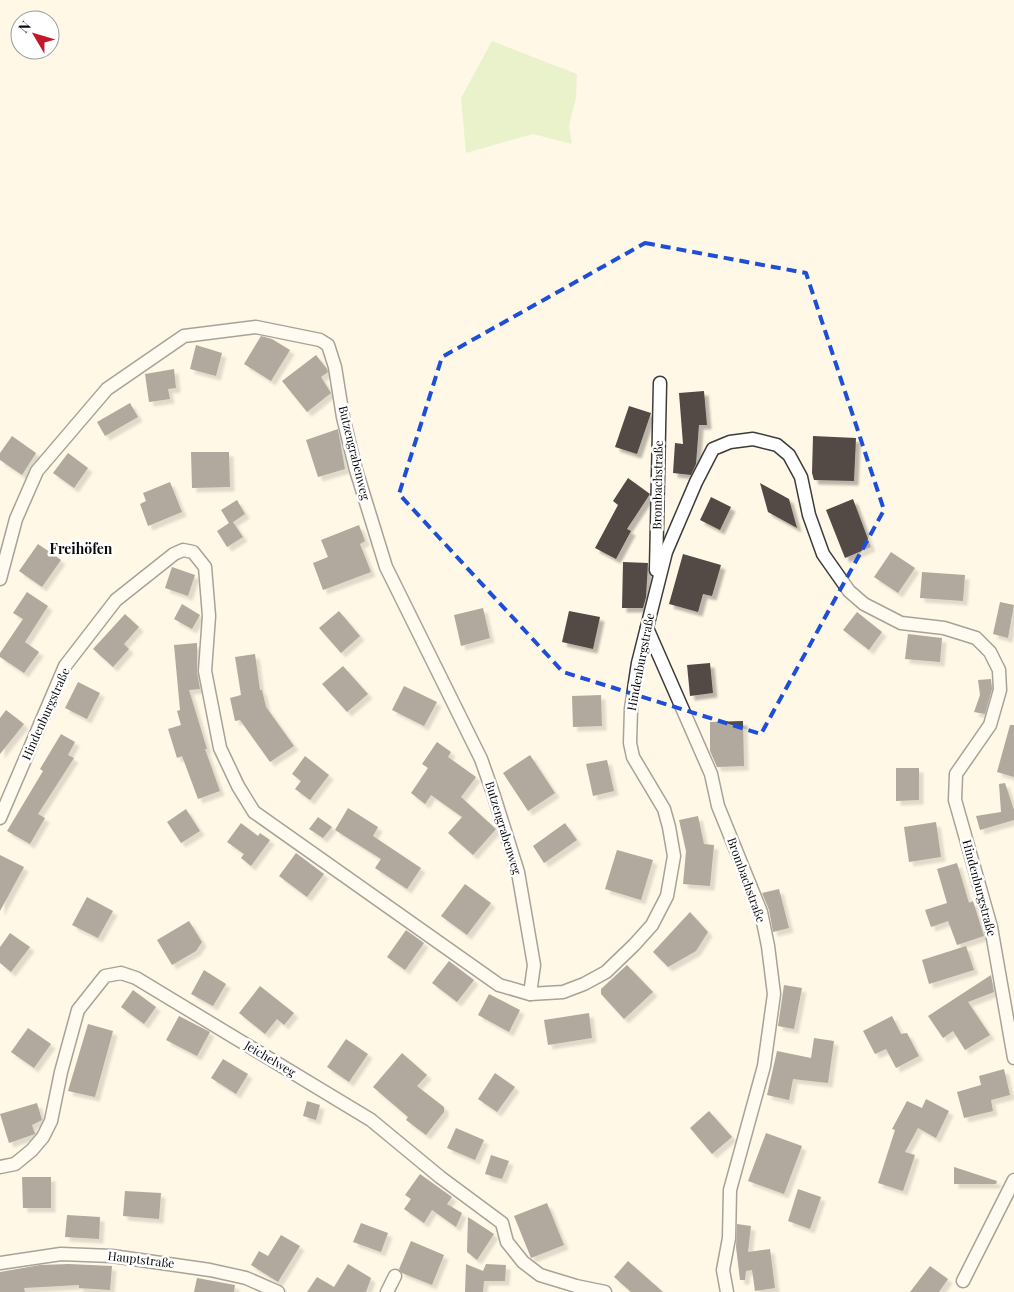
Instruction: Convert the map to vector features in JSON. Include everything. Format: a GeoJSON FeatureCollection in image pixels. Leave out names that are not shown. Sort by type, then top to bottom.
{"type":"FeatureCollection","features":[{"type":"Feature","properties":{"kind":"street","name":"Butzengrabenweg"},"geometry":{"type":"LineString","coordinates":[[0,579],[16,519],[38,471],[107,389],[184,336],[256,327],[320,340],[328,345],[335,367],[343,417],[356,470],[386,567],[481,759],[518,872],[534,965],[530,994]]}},
{"type":"Feature","properties":{"kind":"street","name":"Brombachstraße"},"geometry":{"type":"LineString","coordinates":[[656,587],[660,383]]}},
{"type":"Feature","properties":{"kind":"street","name":"Hindenburgstraße"},"geometry":{"type":"LineString","coordinates":[[1,811],[66,666],[116,600],[174,554],[183,550],[193,552],[206,567],[208,616],[205,671],[220,748],[238,786],[254,812],[499,985],[530,994],[563,992],[584,984],[606,972],[652,925],[667,896],[674,856],[669,828],[664,810],[633,757],[630,743],[631,709],[656,587],[674,530],[713,449],[730,442],[753,439],[777,445],[789,455],[801,477],[809,515],[823,554],[849,591],[864,604],[901,623],[944,628],[976,638],[990,652],[999,670],[1000,690],[990,725],[956,774],[955,800],[991,927],[1014,1058]]}},
{"type":"Feature","properties":{"kind":"street","name":"Brombachstraße"},"geometry":{"type":"LineString","coordinates":[[647,628],[710,774],[718,806],[761,912],[768,946],[774,994],[764,1066],[730,1190],[729,1238],[724,1270],[727,1292]]}},
{"type":"Feature","properties":{"kind":"street","name":"Jeichelweg"},"geometry":{"type":"LineString","coordinates":[[0,1167],[15,1164],[32,1150],[43,1137],[51,1121],[61,1072],[78,1010],[105,976],[121,973],[136,978],[371,1120],[440,1177],[502,1223],[508,1242],[523,1262],[540,1275],[576,1286],[605,1292]]}},
{"type":"Feature","properties":{"kind":"street"},"geometry":{"type":"LineString","coordinates":[[963,1281],[993,1226],[1014,1180]]}},
{"type":"Feature","properties":{"kind":"street","name":"Hauptstraße"},"geometry":{"type":"LineString","coordinates":[[0,1264],[62,1254],[112,1256],[210,1270],[246,1278],[278,1292]]}},
{"type":"Feature","properties":{"kind":"street"},"geometry":{"type":"LineString","coordinates":[[387,1292],[395,1276]]}},
{"type":"Feature","properties":{"kind":"highlighted area"},"geometry":{"type":"Polygon","coordinates":[[[645,243],[806,273],[884,510],[761,734],[563,672],[399,494],[442,357],[645,243]]]}},
{"type":"Feature","properties":{"kind":"green space"},"geometry":{"type":"Polygon","coordinates":[[[492,41],[577,74],[576,98],[569,126],[572,144],[533,134],[466,153],[461,98],[492,41]]]}},
{"type":"Feature","properties":{"kind":"building"},"geometry":{"type":"Polygon","coordinates":[[[261,336],[272,339],[290,350],[271,381],[244,364],[261,336]]]}},
{"type":"Feature","properties":{"kind":"building"},"geometry":{"type":"Polygon","coordinates":[[[196,345],[222,353],[216,376],[190,369],[196,345]]]}},
{"type":"Feature","properties":{"kind":"building"},"geometry":{"type":"Polygon","coordinates":[[[316,355],[327,369],[328,372],[321,377],[331,393],[307,412],[282,381],[316,355]]]}},
{"type":"Feature","properties":{"kind":"building"},"geometry":{"type":"Polygon","coordinates":[[[174,369],[176,388],[168,389],[170,399],[149,402],[145,374],[174,369]]]}},
{"type":"Feature","properties":{"kind":"building"},"geometry":{"type":"Polygon","coordinates":[[[704,391],[707,425],[699,425],[696,464],[691,475],[673,473],[675,443],[683,444],[679,393],[704,391]]]}},
{"type":"Feature","properties":{"kind":"building"},"geometry":{"type":"Polygon","coordinates":[[[130,403],[138,417],[105,436],[97,422],[130,403]]]}},
{"type":"Feature","properties":{"kind":"building"},"geometry":{"type":"Polygon","coordinates":[[[629,406],[651,413],[637,454],[615,447],[629,406]]]}},
{"type":"Feature","properties":{"kind":"building"},"geometry":{"type":"Polygon","coordinates":[[[338,429],[345,469],[318,477],[306,440],[338,429]]]}},
{"type":"Feature","properties":{"kind":"building"},"geometry":{"type":"Polygon","coordinates":[[[12,436],[36,453],[22,475],[0,460],[0,453],[12,436]]]}},
{"type":"Feature","properties":{"kind":"building"},"geometry":{"type":"Polygon","coordinates":[[[813,436],[856,438],[854,481],[814,480],[812,473],[813,436]]]}},
{"type":"Feature","properties":{"kind":"building"},"geometry":{"type":"Polygon","coordinates":[[[191,452],[229,452],[230,487],[192,488],[191,452]]]}},
{"type":"Feature","properties":{"kind":"building"},"geometry":{"type":"Polygon","coordinates":[[[68,453],[88,468],[74,488],[53,473],[68,453]]]}},
{"type":"Feature","properties":{"kind":"building"},"geometry":{"type":"Polygon","coordinates":[[[628,478],[650,494],[627,529],[631,531],[616,559],[595,548],[618,505],[613,501],[628,478]]]}},
{"type":"Feature","properties":{"kind":"building"},"geometry":{"type":"Polygon","coordinates":[[[170,482],[182,512],[148,526],[140,504],[146,501],[143,493],[170,482]]]}},
{"type":"Feature","properties":{"kind":"building"},"geometry":{"type":"Polygon","coordinates":[[[760,483],[789,499],[797,528],[768,512],[760,483]]]}},
{"type":"Feature","properties":{"kind":"building"},"geometry":{"type":"Polygon","coordinates":[[[711,497],[731,507],[720,530],[700,520],[711,497]]]}},
{"type":"Feature","properties":{"kind":"building"},"geometry":{"type":"Polygon","coordinates":[[[853,499],[871,547],[845,558],[826,510],[853,499]]]}},
{"type":"Feature","properties":{"kind":"building"},"geometry":{"type":"Polygon","coordinates":[[[237,500],[245,514],[233,522],[243,537],[227,547],[217,531],[229,523],[221,510],[237,500]]]}},
{"type":"Feature","properties":{"kind":"building"},"geometry":{"type":"Polygon","coordinates":[[[359,525],[365,541],[360,544],[371,572],[323,590],[313,563],[328,557],[321,540],[359,525]]]}},
{"type":"Feature","properties":{"kind":"building"},"geometry":{"type":"Polygon","coordinates":[[[38,544],[61,560],[42,587],[19,571],[38,544]]]}},
{"type":"Feature","properties":{"kind":"building"},"geometry":{"type":"Polygon","coordinates":[[[891,552],[915,568],[898,593],[874,577],[891,552]]]}},
{"type":"Feature","properties":{"kind":"building"},"geometry":{"type":"Polygon","coordinates":[[[683,554],[721,565],[712,596],[703,594],[698,612],[669,604],[683,554]]]}},
{"type":"Feature","properties":{"kind":"building"},"geometry":{"type":"Polygon","coordinates":[[[623,562],[648,563],[646,597],[643,608],[622,608],[623,562]]]}},
{"type":"Feature","properties":{"kind":"building"},"geometry":{"type":"Polygon","coordinates":[[[172,567],[195,575],[188,596],[165,588],[172,567]]]}},
{"type":"Feature","properties":{"kind":"building"},"geometry":{"type":"Polygon","coordinates":[[[922,572],[965,575],[963,601],[920,598],[922,572]]]}},
{"type":"Feature","properties":{"kind":"building"},"geometry":{"type":"Polygon","coordinates":[[[27,592],[48,606],[25,642],[39,652],[24,673],[0,657],[0,653],[23,619],[13,613],[27,592]]]}},
{"type":"Feature","properties":{"kind":"building"},"geometry":{"type":"Polygon","coordinates":[[[1000,602],[1014,605],[1008,638],[993,634],[1000,602]]]}},
{"type":"Feature","properties":{"kind":"building"},"geometry":{"type":"Polygon","coordinates":[[[182,604],[200,615],[192,629],[174,619],[182,604]]]}},
{"type":"Feature","properties":{"kind":"building"},"geometry":{"type":"Polygon","coordinates":[[[483,608],[490,638],[461,646],[454,615],[483,608]]]}},
{"type":"Feature","properties":{"kind":"building"},"geometry":{"type":"Polygon","coordinates":[[[339,611],[360,636],[341,653],[319,628],[339,611]]]}},
{"type":"Feature","properties":{"kind":"building"},"geometry":{"type":"Polygon","coordinates":[[[569,611],[600,617],[593,649],[562,642],[569,611]]]}},
{"type":"Feature","properties":{"kind":"building"},"geometry":{"type":"Polygon","coordinates":[[[857,612],[882,632],[869,650],[843,630],[857,612]]]}},
{"type":"Feature","properties":{"kind":"building"},"geometry":{"type":"Polygon","coordinates":[[[125,614],[139,627],[124,644],[129,649],[113,667],[93,649],[125,614]]]}},
{"type":"Feature","properties":{"kind":"building"},"geometry":{"type":"Polygon","coordinates":[[[908,634],[942,638],[940,662],[905,659],[908,634]]]}},
{"type":"Feature","properties":{"kind":"building"},"geometry":{"type":"Polygon","coordinates":[[[197,643],[197,672],[200,689],[189,690],[207,749],[205,749],[220,791],[198,799],[182,756],[177,758],[168,729],[181,725],[177,711],[180,710],[174,645],[197,643]]]}},
{"type":"Feature","properties":{"kind":"building"},"geometry":{"type":"Polygon","coordinates":[[[255,654],[260,690],[262,690],[266,707],[294,746],[270,762],[240,720],[235,721],[230,698],[241,695],[235,657],[255,654]]]}},
{"type":"Feature","properties":{"kind":"building"},"geometry":{"type":"Polygon","coordinates":[[[710,663],[713,693],[690,696],[687,665],[710,663]]]}},
{"type":"Feature","properties":{"kind":"building"},"geometry":{"type":"Polygon","coordinates":[[[343,666],[368,694],[347,712],[322,684],[343,666]]]}},
{"type":"Feature","properties":{"kind":"building"},"geometry":{"type":"Polygon","coordinates":[[[991,679],[992,689],[985,714],[974,712],[980,695],[978,680],[991,679]]]}},
{"type":"Feature","properties":{"kind":"building"},"geometry":{"type":"Polygon","coordinates":[[[78,682],[100,693],[87,719],[65,708],[78,682]]]}},
{"type":"Feature","properties":{"kind":"building"},"geometry":{"type":"Polygon","coordinates":[[[404,686],[437,702],[424,726],[392,710],[404,686]]]}},
{"type":"Feature","properties":{"kind":"building"},"geometry":{"type":"Polygon","coordinates":[[[601,695],[602,726],[573,727],[572,696],[601,695]]]}},
{"type":"Feature","properties":{"kind":"building"},"geometry":{"type":"Polygon","coordinates":[[[6,710],[24,724],[0,754],[0,718],[6,710]]]}},
{"type":"Feature","properties":{"kind":"building"},"geometry":{"type":"Polygon","coordinates":[[[743,721],[744,766],[717,767],[710,751],[710,722],[743,721]]]}},
{"type":"Feature","properties":{"kind":"building"},"geometry":{"type":"Polygon","coordinates":[[[1010,725],[1014,725],[1014,777],[997,772],[1010,725]]]}},
{"type":"Feature","properties":{"kind":"building"},"geometry":{"type":"Polygon","coordinates":[[[61,734],[75,742],[68,755],[74,758],[38,814],[45,818],[30,844],[7,831],[43,771],[40,769],[61,734]]]}},
{"type":"Feature","properties":{"kind":"building"},"geometry":{"type":"Polygon","coordinates":[[[437,742],[451,752],[448,757],[476,777],[461,797],[496,829],[473,855],[448,833],[462,817],[431,795],[425,804],[411,793],[428,768],[422,764],[437,742]]]}},
{"type":"Feature","properties":{"kind":"building"},"geometry":{"type":"Polygon","coordinates":[[[530,755],[555,793],[528,811],[503,773],[530,755]]]}},
{"type":"Feature","properties":{"kind":"building"},"geometry":{"type":"Polygon","coordinates":[[[305,756],[329,775],[310,800],[295,789],[301,781],[292,774],[305,756]]]}},
{"type":"Feature","properties":{"kind":"building"},"geometry":{"type":"Polygon","coordinates":[[[607,760],[614,791],[593,796],[586,764],[607,760]]]}},
{"type":"Feature","properties":{"kind":"building"},"geometry":{"type":"Polygon","coordinates":[[[896,768],[919,768],[919,800],[896,801],[896,768]]]}},
{"type":"Feature","properties":{"kind":"building"},"geometry":{"type":"Polygon","coordinates":[[[1005,783],[1014,810],[1014,820],[980,830],[976,816],[1001,812],[999,784],[1005,783]]]}},
{"type":"Feature","properties":{"kind":"building"},"geometry":{"type":"Polygon","coordinates":[[[348,808],[378,827],[373,836],[421,868],[407,889],[375,868],[381,859],[335,830],[348,808]]]}},
{"type":"Feature","properties":{"kind":"building"},"geometry":{"type":"Polygon","coordinates":[[[186,809],[200,831],[181,843],[167,822],[186,809]]]}},
{"type":"Feature","properties":{"kind":"building"},"geometry":{"type":"Polygon","coordinates":[[[698,816],[704,844],[714,845],[710,886],[683,884],[686,851],[679,820],[698,816]]]}},
{"type":"Feature","properties":{"kind":"building"},"geometry":{"type":"Polygon","coordinates":[[[318,817],[332,827],[323,838],[309,829],[318,817]]]}},
{"type":"Feature","properties":{"kind":"building"},"geometry":{"type":"Polygon","coordinates":[[[936,822],[941,857],[909,862],[904,827],[936,822]]]}},
{"type":"Feature","properties":{"kind":"building"},"geometry":{"type":"Polygon","coordinates":[[[241,823],[258,836],[260,833],[270,840],[251,866],[241,858],[244,854],[227,842],[241,823]]]}},
{"type":"Feature","properties":{"kind":"building"},"geometry":{"type":"Polygon","coordinates":[[[565,823],[577,840],[544,863],[533,846],[565,823]]]}},
{"type":"Feature","properties":{"kind":"building"},"geometry":{"type":"Polygon","coordinates":[[[617,850],[653,860],[641,900],[605,889],[617,850]]]}},
{"type":"Feature","properties":{"kind":"building"},"geometry":{"type":"Polygon","coordinates":[[[296,853],[324,874],[307,897],[279,876],[296,853]]]}},
{"type":"Feature","properties":{"kind":"building"},"geometry":{"type":"Polygon","coordinates":[[[0,855],[24,867],[0,911],[0,855]]]}},
{"type":"Feature","properties":{"kind":"building"},"geometry":{"type":"Polygon","coordinates":[[[957,863],[969,903],[973,901],[984,936],[957,945],[948,921],[931,927],[925,910],[947,903],[937,869],[957,863]]]}},
{"type":"Feature","properties":{"kind":"building"},"geometry":{"type":"Polygon","coordinates":[[[465,884],[491,903],[467,935],[441,916],[465,884]]]}},
{"type":"Feature","properties":{"kind":"building"},"geometry":{"type":"Polygon","coordinates":[[[779,889],[789,928],[773,932],[769,910],[762,893],[779,889]]]}},
{"type":"Feature","properties":{"kind":"building"},"geometry":{"type":"Polygon","coordinates":[[[87,897],[113,911],[98,938],[72,925],[87,897]]]}},
{"type":"Feature","properties":{"kind":"building"},"geometry":{"type":"Polygon","coordinates":[[[690,912],[708,932],[696,951],[668,967],[653,952],[690,912]]]}},
{"type":"Feature","properties":{"kind":"building"},"geometry":{"type":"Polygon","coordinates":[[[189,921],[202,942],[196,951],[172,965],[157,940],[189,921]]]}},
{"type":"Feature","properties":{"kind":"building"},"geometry":{"type":"Polygon","coordinates":[[[406,930],[424,943],[405,970],[387,957],[406,930]]]}},
{"type":"Feature","properties":{"kind":"building"},"geometry":{"type":"Polygon","coordinates":[[[10,933],[30,947],[11,972],[0,963],[0,947],[10,933]]]}},
{"type":"Feature","properties":{"kind":"building"},"geometry":{"type":"Polygon","coordinates":[[[966,946],[974,970],[929,984],[922,960],[966,946]]]}},
{"type":"Feature","properties":{"kind":"building"},"geometry":{"type":"Polygon","coordinates":[[[449,961],[474,980],[457,1002],[432,983],[449,961]]]}},
{"type":"Feature","properties":{"kind":"building"},"geometry":{"type":"Polygon","coordinates":[[[627,965],[653,992],[624,1019],[601,994],[601,989],[627,965]]]}},
{"type":"Feature","properties":{"kind":"building"},"geometry":{"type":"Polygon","coordinates":[[[204,970],[226,984],[213,1006],[191,994],[204,970]]]}},
{"type":"Feature","properties":{"kind":"building"},"geometry":{"type":"Polygon","coordinates":[[[991,975],[994,992],[968,1002],[990,1035],[965,1050],[953,1031],[943,1038],[928,1016],[991,975]]]}},
{"type":"Feature","properties":{"kind":"building"},"geometry":{"type":"Polygon","coordinates":[[[784,985],[802,988],[794,1029],[778,1026],[784,985]]]}},
{"type":"Feature","properties":{"kind":"building"},"geometry":{"type":"Polygon","coordinates":[[[260,986],[294,1013],[284,1025],[277,1019],[265,1034],[239,1013],[260,986]]]}},
{"type":"Feature","properties":{"kind":"building"},"geometry":{"type":"Polygon","coordinates":[[[133,990],[156,1007],[144,1024],[121,1007],[133,990]]]}},
{"type":"Feature","properties":{"kind":"building"},"geometry":{"type":"Polygon","coordinates":[[[489,994],[520,1010],[509,1032],[478,1015],[489,994]]]}},
{"type":"Feature","properties":{"kind":"building"},"geometry":{"type":"Polygon","coordinates":[[[589,1013],[592,1038],[548,1045],[544,1020],[589,1013]]]}},
{"type":"Feature","properties":{"kind":"building"},"geometry":{"type":"Polygon","coordinates":[[[179,1016],[210,1032],[197,1056],[166,1040],[179,1016]]]}},
{"type":"Feature","properties":{"kind":"building"},"geometry":{"type":"Polygon","coordinates":[[[892,1016],[901,1034],[907,1033],[919,1056],[896,1068],[886,1049],[875,1054],[863,1031],[892,1016]]]}},
{"type":"Feature","properties":{"kind":"building"},"geometry":{"type":"Polygon","coordinates":[[[88,1024],[113,1031],[95,1097],[68,1091],[88,1024]]]}},
{"type":"Feature","properties":{"kind":"building"},"geometry":{"type":"Polygon","coordinates":[[[28,1028],[51,1044],[34,1068],[11,1052],[28,1028]]]}},
{"type":"Feature","properties":{"kind":"building"},"geometry":{"type":"Polygon","coordinates":[[[814,1038],[834,1041],[828,1083],[793,1079],[789,1100],[767,1095],[777,1051],[811,1058],[814,1038]]]}},
{"type":"Feature","properties":{"kind":"building"},"geometry":{"type":"Polygon","coordinates":[[[346,1039],[368,1054],[349,1082],[327,1067],[346,1039]]]}},
{"type":"Feature","properties":{"kind":"building"},"geometry":{"type":"Polygon","coordinates":[[[402,1053],[427,1075],[417,1086],[444,1107],[444,1112],[426,1135],[406,1120],[408,1117],[373,1087],[402,1053]]]}},
{"type":"Feature","properties":{"kind":"building"},"geometry":{"type":"Polygon","coordinates":[[[223,1059],[248,1074],[236,1094],[211,1078],[223,1059]]]}},
{"type":"Feature","properties":{"kind":"building"},"geometry":{"type":"Polygon","coordinates":[[[1004,1069],[1010,1095],[991,1100],[993,1111],[964,1118],[957,1092],[981,1085],[979,1076],[1004,1069]]]}},
{"type":"Feature","properties":{"kind":"building"},"geometry":{"type":"Polygon","coordinates":[[[495,1073],[515,1087],[497,1112],[478,1099],[495,1073]]]}},
{"type":"Feature","properties":{"kind":"building"},"geometry":{"type":"Polygon","coordinates":[[[926,1099],[949,1111],[936,1138],[918,1128],[905,1152],[915,1155],[903,1191],[878,1183],[895,1130],[892,1129],[907,1101],[922,1108],[926,1099]]]}},
{"type":"Feature","properties":{"kind":"building"},"geometry":{"type":"Polygon","coordinates":[[[307,1101],[320,1105],[316,1120],[303,1116],[307,1101]]]}},
{"type":"Feature","properties":{"kind":"building"},"geometry":{"type":"Polygon","coordinates":[[[37,1103],[42,1120],[32,1125],[35,1134],[9,1143],[0,1114],[37,1103]]]}},
{"type":"Feature","properties":{"kind":"building"},"geometry":{"type":"Polygon","coordinates":[[[709,1111],[732,1137],[712,1154],[690,1128],[709,1111]]]}},
{"type":"Feature","properties":{"kind":"building"},"geometry":{"type":"Polygon","coordinates":[[[456,1128],[484,1140],[475,1160],[447,1148],[456,1128]]]}},
{"type":"Feature","properties":{"kind":"building"},"geometry":{"type":"Polygon","coordinates":[[[766,1133],[802,1146],[784,1194],[748,1181],[766,1133]]]}},
{"type":"Feature","properties":{"kind":"building"},"geometry":{"type":"Polygon","coordinates":[[[491,1155],[509,1161],[502,1179],[485,1174],[491,1155]]]}},
{"type":"Feature","properties":{"kind":"building"},"geometry":{"type":"Polygon","coordinates":[[[954,1167],[997,1181],[996,1184],[954,1184],[954,1167]]]}},
{"type":"Feature","properties":{"kind":"building"},"geometry":{"type":"Polygon","coordinates":[[[420,1174],[452,1197],[447,1204],[462,1213],[456,1227],[432,1210],[424,1223],[404,1209],[411,1199],[405,1195],[420,1174]]]}},
{"type":"Feature","properties":{"kind":"building"},"geometry":{"type":"Polygon","coordinates":[[[22,1177],[51,1177],[51,1208],[23,1208],[22,1177]]]}},
{"type":"Feature","properties":{"kind":"building"},"geometry":{"type":"Polygon","coordinates":[[[798,1189],[821,1197],[810,1229],[788,1221],[798,1189]]]}},
{"type":"Feature","properties":{"kind":"building"},"geometry":{"type":"Polygon","coordinates":[[[125,1191],[161,1193],[159,1219],[123,1216],[125,1191]]]}},
{"type":"Feature","properties":{"kind":"building"},"geometry":{"type":"Polygon","coordinates":[[[547,1203],[564,1245],[531,1258],[514,1216],[547,1203]]]}},
{"type":"Feature","properties":{"kind":"building"},"geometry":{"type":"Polygon","coordinates":[[[67,1215],[100,1217],[99,1239],[65,1237],[67,1215]]]}},
{"type":"Feature","properties":{"kind":"building"},"geometry":{"type":"Polygon","coordinates":[[[468,1217],[494,1234],[477,1260],[467,1252],[468,1217]]]}},
{"type":"Feature","properties":{"kind":"building"},"geometry":{"type":"Polygon","coordinates":[[[361,1223],[388,1233],[381,1252],[353,1242],[361,1223]]]}},
{"type":"Feature","properties":{"kind":"building"},"geometry":{"type":"Polygon","coordinates":[[[737,1224],[751,1226],[748,1252],[770,1249],[775,1288],[755,1291],[752,1270],[746,1271],[745,1280],[740,1280],[736,1247],[737,1224]]]}},
{"type":"Feature","properties":{"kind":"building"},"geometry":{"type":"Polygon","coordinates":[[[281,1235],[300,1246],[278,1282],[251,1265],[259,1251],[268,1256],[281,1235]]]}},
{"type":"Feature","properties":{"kind":"building"},"geometry":{"type":"Polygon","coordinates":[[[411,1241],[444,1255],[432,1285],[402,1273],[399,1269],[411,1241]]]}},
{"type":"Feature","properties":{"kind":"building"},"geometry":{"type":"Polygon","coordinates":[[[628,1261],[663,1292],[631,1292],[614,1277],[628,1261]]]}},
{"type":"Feature","properties":{"kind":"building"},"geometry":{"type":"Polygon","coordinates":[[[348,1264],[371,1278],[366,1292],[307,1292],[317,1277],[334,1287],[348,1264]]]}},
{"type":"Feature","properties":{"kind":"building"},"geometry":{"type":"Polygon","coordinates":[[[466,1264],[483,1271],[486,1264],[506,1265],[505,1281],[484,1281],[483,1292],[465,1292],[466,1264]]]}},
{"type":"Feature","properties":{"kind":"building"},"geometry":{"type":"Polygon","coordinates":[[[40,1265],[112,1266],[110,1290],[79,1288],[79,1285],[24,1288],[25,1292],[0,1292],[0,1272],[40,1265]]]}},
{"type":"Feature","properties":{"kind":"building"},"geometry":{"type":"Polygon","coordinates":[[[930,1266],[948,1279],[939,1292],[910,1292],[930,1266]]]}},
{"type":"Feature","properties":{"kind":"building"},"geometry":{"type":"Polygon","coordinates":[[[197,1278],[235,1285],[234,1292],[194,1292],[197,1278]]]}},
{"type":"Feature","properties":{"kind":"district","name":"Freihöfen"},"geometry":{"type":"Point","coordinates":[81,549]}}]}
